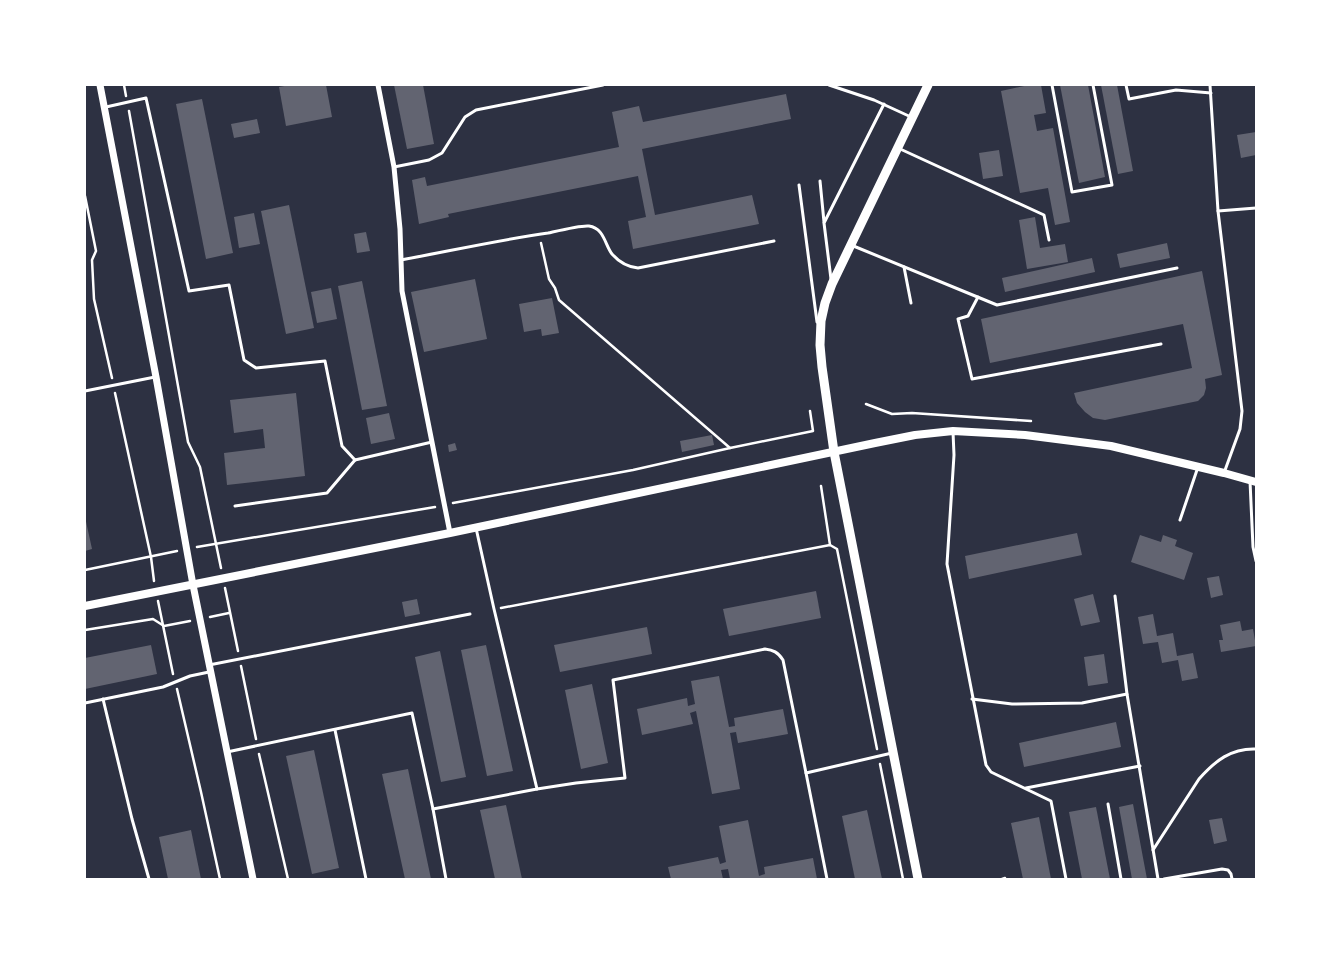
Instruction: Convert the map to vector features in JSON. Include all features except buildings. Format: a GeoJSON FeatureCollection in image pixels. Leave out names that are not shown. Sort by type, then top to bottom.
{"type":"FeatureCollection","features":[{"type":"Feature","properties":{"kind":"main road"},"geometry":{"type":"LineString","coordinates":[[918,879],[834,452],[820,345],[821,321],[832,284],[928,85]]}},
{"type":"Feature","properties":{"kind":"main road"},"geometry":{"type":"LineString","coordinates":[[85,606],[450,533],[834,452],[915,436],[953,431],[1025,435],[1111,446],[1253,481]]}},
{"type":"Feature","properties":{"kind":"street"},"geometry":{"type":"LineString","coordinates":[[100,85],[209,669],[253,879]]}},
{"type":"Feature","properties":{"kind":"street"},"geometry":{"type":"LineString","coordinates":[[378,85],[394,167],[400,229],[402,291],[450,533]]}},
{"type":"Feature","properties":{"kind":"lane"},"geometry":{"type":"LineString","coordinates":[[394,167],[429,160],[442,153],[465,117],[476,110],[603,85]]}},
{"type":"Feature","properties":{"kind":"lane"},"geometry":{"type":"LineString","coordinates":[[829,85],[884,104],[912,118]]}},
{"type":"Feature","properties":{"kind":"lane"},"geometry":{"type":"LineString","coordinates":[[1052,85],[1072,192],[1112,184],[1093,85]]}},
{"type":"Feature","properties":{"kind":"lane"},"geometry":{"type":"LineString","coordinates":[[1126,85],[1128,99],[1176,90],[1211,93]]}},
{"type":"Feature","properties":{"kind":"lane"},"geometry":{"type":"LineString","coordinates":[[1210,85],[1218,211],[1242,411],[1240,429],[1224,473]]}},
{"type":"Feature","properties":{"kind":"lane"},"geometry":{"type":"LineString","coordinates":[[104,108],[146,98],[189,291],[229,285],[244,360],[256,368],[325,361],[342,446],[355,460]]}},
{"type":"Feature","properties":{"kind":"lane"},"geometry":{"type":"LineString","coordinates":[[824,223],[884,104]]}},
{"type":"Feature","properties":{"kind":"lane"},"geometry":{"type":"LineString","coordinates":[[898,147],[1044,215],[1049,240]]}},
{"type":"Feature","properties":{"kind":"lane"},"geometry":{"type":"LineString","coordinates":[[820,181],[832,284]]}},
{"type":"Feature","properties":{"kind":"lane"},"geometry":{"type":"LineString","coordinates":[[799,185],[820,345]]}},
{"type":"Feature","properties":{"kind":"lane"},"geometry":{"type":"LineString","coordinates":[[1218,211],[1256,208]]}},
{"type":"Feature","properties":{"kind":"lane"},"geometry":{"type":"LineString","coordinates":[[401,260],[588,226],[597,229],[611,253],[619,261],[630,267],[638,268],[774,241]]}},
{"type":"Feature","properties":{"kind":"lane"},"geometry":{"type":"LineString","coordinates":[[851,245],[997,305],[1177,268]]}},
{"type":"Feature","properties":{"kind":"lane"},"geometry":{"type":"LineString","coordinates":[[903,267],[911,303]]}},
{"type":"Feature","properties":{"kind":"lane"},"geometry":{"type":"LineString","coordinates":[[978,297],[968,316],[958,319],[972,379],[1161,344]]}},
{"type":"Feature","properties":{"kind":"lane"},"geometry":{"type":"LineString","coordinates":[[85,391],[156,377]]}},
{"type":"Feature","properties":{"kind":"lane"},"geometry":{"type":"LineString","coordinates":[[953,431],[954,455],[947,564],[986,765],[990,772],[1051,801],[1066,879]]}},
{"type":"Feature","properties":{"kind":"lane"},"geometry":{"type":"LineString","coordinates":[[235,506],[327,493],[355,460],[433,442]]}},
{"type":"Feature","properties":{"kind":"lane"},"geometry":{"type":"LineString","coordinates":[[1180,520],[1198,467]]}},
{"type":"Feature","properties":{"kind":"lane"},"geometry":{"type":"LineString","coordinates":[[1253,481],[1253,547],[1256,561]]}},
{"type":"Feature","properties":{"kind":"lane"},"geometry":{"type":"LineString","coordinates":[[476,527],[537,789]]}},
{"type":"Feature","properties":{"kind":"lane"},"geometry":{"type":"LineString","coordinates":[[1116,596],[1127,694],[1158,879]]}},
{"type":"Feature","properties":{"kind":"lane"},"geometry":{"type":"LineString","coordinates":[[85,703],[163,687],[240,659],[470,614]]}},
{"type":"Feature","properties":{"kind":"lane"},"geometry":{"type":"LineString","coordinates":[[433,808],[576,782],[625,778],[613,680],[765,649],[773,650],[780,654],[783,660],[827,879]]}},
{"type":"Feature","properties":{"kind":"lane"},"geometry":{"type":"LineString","coordinates":[[972,699],[1012,704],[1082,703],[1127,694]]}},
{"type":"Feature","properties":{"kind":"lane"},"geometry":{"type":"LineString","coordinates":[[104,699],[132,818],[149,879]]}},
{"type":"Feature","properties":{"kind":"lane"},"geometry":{"type":"LineString","coordinates":[[227,752],[412,713],[433,808],[446,879]]}},
{"type":"Feature","properties":{"kind":"lane"},"geometry":{"type":"LineString","coordinates":[[335,730],[366,879]]}},
{"type":"Feature","properties":{"kind":"lane"},"geometry":{"type":"LineString","coordinates":[[1153,850],[1208,768],[1230,753],[1246,749],[1256,749]]}},
{"type":"Feature","properties":{"kind":"lane"},"geometry":{"type":"LineString","coordinates":[[806,773],[893,753]]}},
{"type":"Feature","properties":{"kind":"lane"},"geometry":{"type":"LineString","coordinates":[[1025,788],[1140,766]]}},
{"type":"Feature","properties":{"kind":"lane"},"geometry":{"type":"LineString","coordinates":[[1108,804],[1121,879]]}},
{"type":"Feature","properties":{"kind":"lane"},"geometry":{"type":"LineString","coordinates":[[1164,879],[1222,869],[1228,870],[1232,879]]}},
{"type":"Feature","properties":{"kind":"path"},"geometry":{"type":"LineString","coordinates":[[124,85],[188,442],[200,467],[216,544],[445,505],[633,470],[812,431],[810,411]]}},
{"type":"Feature","properties":{"kind":"path"},"geometry":{"type":"LineString","coordinates":[[539,234],[549,279],[555,288],[559,300],[730,448]]}},
{"type":"Feature","properties":{"kind":"path"},"geometry":{"type":"LineString","coordinates":[[866,404],[892,414],[912,413],[1031,421]]}},
{"type":"Feature","properties":{"kind":"path"},"geometry":{"type":"LineString","coordinates":[[821,486],[830,545]]}},
{"type":"Feature","properties":{"kind":"path"},"geometry":{"type":"LineString","coordinates":[[494,609],[830,545],[837,549],[903,879]]}},
{"type":"Feature","properties":{"kind":"path"},"geometry":{"type":"LineString","coordinates":[[85,570],[151,557]]}},
{"type":"Feature","properties":{"kind":"path"},"geometry":{"type":"LineString","coordinates":[[230,613],[257,746],[288,879]]}},
{"type":"Feature","properties":{"kind":"path"},"geometry":{"type":"LineString","coordinates":[[85,630],[153,619],[164,626],[220,879]]}}]}
